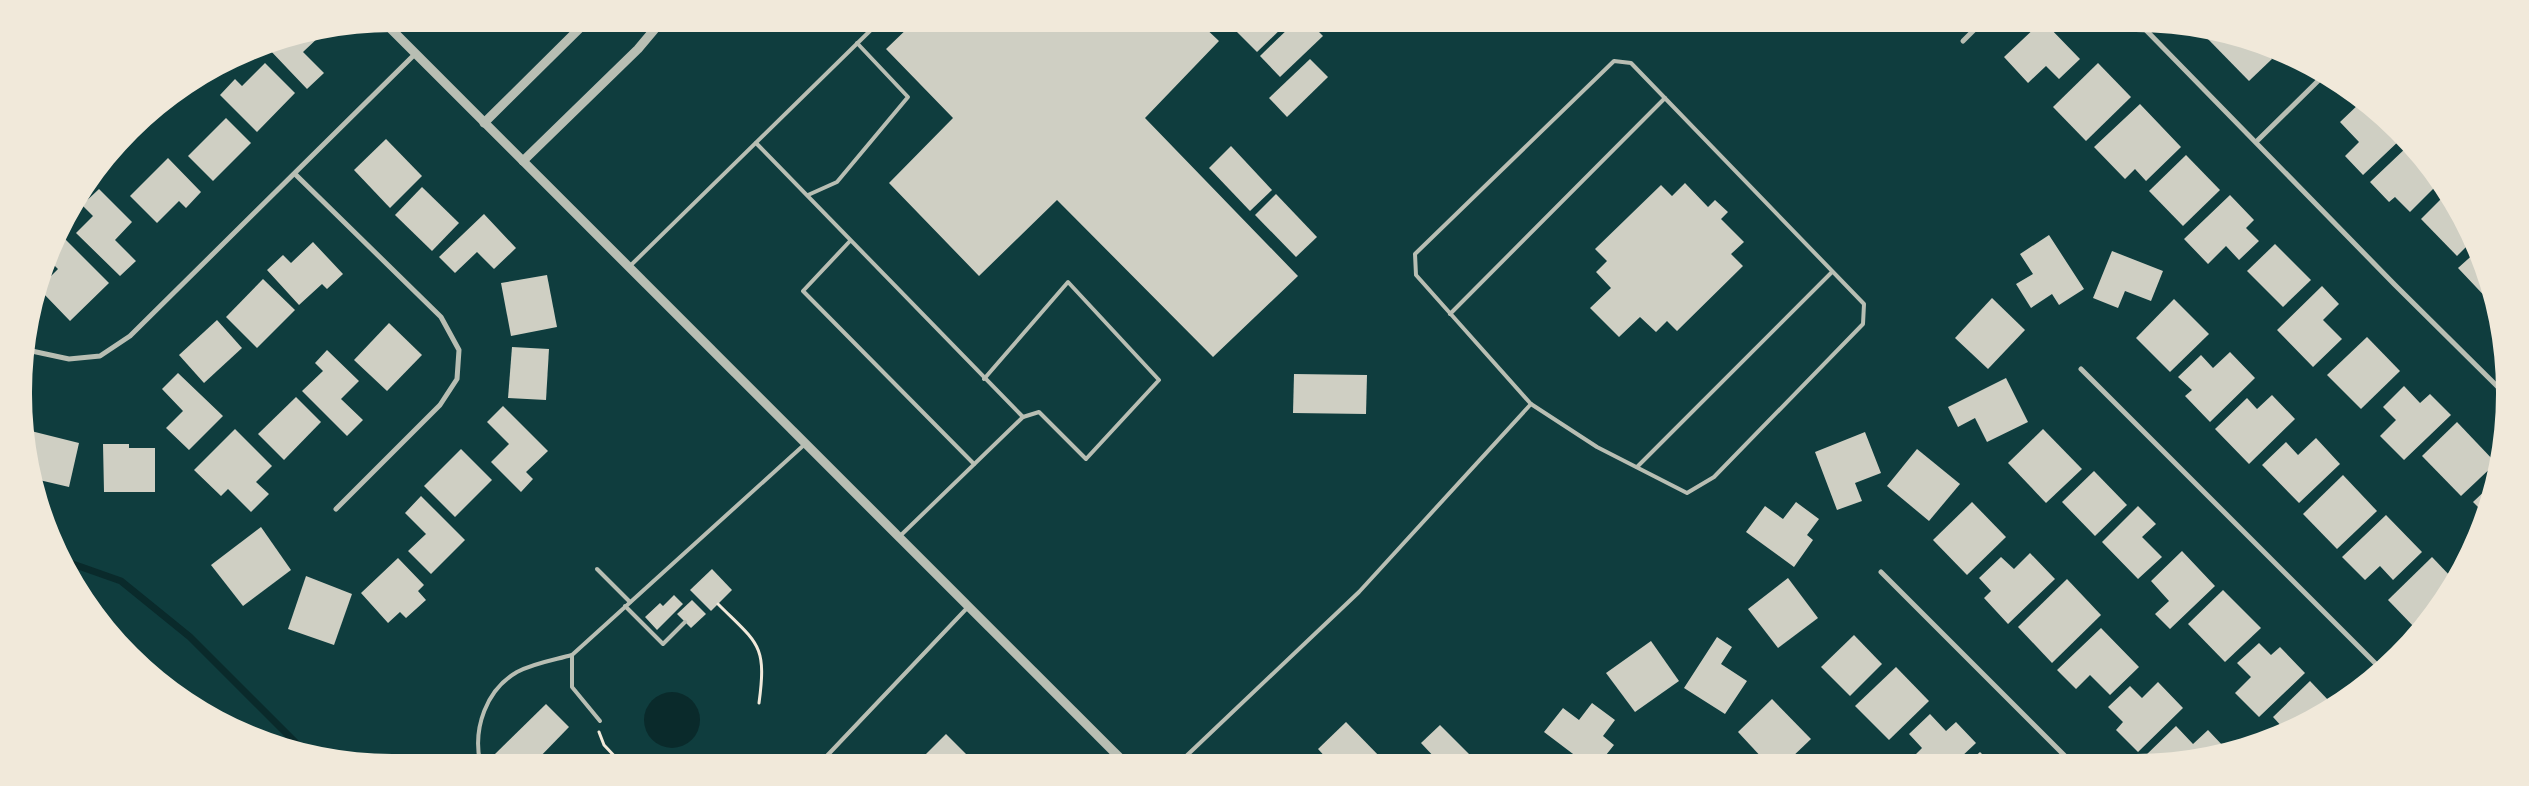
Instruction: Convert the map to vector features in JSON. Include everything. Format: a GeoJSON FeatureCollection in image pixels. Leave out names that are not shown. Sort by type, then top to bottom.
{"type":"FeatureCollection","features":[{"type":"Feature","properties":{"kind":"street"},"geometry":{"type":"LineString","coordinates":[[394,32],[1116,754]]}},
{"type":"Feature","properties":{"kind":"street"},"geometry":{"type":"LineString","coordinates":[[484,122],[576,32]]}},
{"type":"Feature","properties":{"kind":"street"},"geometry":{"type":"LineString","coordinates":[[523,161],[638,49],[652,32]]}},
{"type":"Feature","properties":{"kind":"street"},"geometry":{"type":"LineString","coordinates":[[1963,41],[1972,32]]}},
{"type":"Feature","properties":{"kind":"street"},"geometry":{"type":"LineString","coordinates":[[2148,33],[2395,285],[2497,386]]}},
{"type":"Feature","properties":{"kind":"street"},"geometry":{"type":"LineString","coordinates":[[35,352],[69,359],[100,356],[130,336],[415,54]]}},
{"type":"Feature","properties":{"kind":"street"},"geometry":{"type":"LineString","coordinates":[[2256,142],[2317,82]]}},
{"type":"Feature","properties":{"kind":"street"},"geometry":{"type":"LineString","coordinates":[[295,174],[440,317],[459,350],[457,379],[440,405],[336,509]]}},
{"type":"Feature","properties":{"kind":"street"},"geometry":{"type":"LineString","coordinates":[[2081,368],[2375,663]]}},
{"type":"Feature","properties":{"kind":"street"},"geometry":{"type":"LineString","coordinates":[[1881,572],[2063,754]]}},
{"type":"Feature","properties":{"kind":"lane"},"geometry":{"type":"LineString","coordinates":[[629,267],[868,32]]}},
{"type":"Feature","properties":{"kind":"lane"},"geometry":{"type":"LineString","coordinates":[[808,195],[836,182],[908,98],[856,43]]}},
{"type":"Feature","properties":{"kind":"lane"},"geometry":{"type":"LineString","coordinates":[[1614,61],[1630,63],[1665,98],[1864,304],[1863,324],[1714,477],[1687,493],[1596,447],[1530,404],[1416,276],[1415,254],[1614,61]]}},
{"type":"Feature","properties":{"kind":"lane"},"geometry":{"type":"LineString","coordinates":[[1450,314],[1665,98]]}},
{"type":"Feature","properties":{"kind":"lane"},"geometry":{"type":"LineString","coordinates":[[756,143],[1023,417]]}},
{"type":"Feature","properties":{"kind":"lane"},"geometry":{"type":"LineString","coordinates":[[850,241],[803,291],[974,464]]}},
{"type":"Feature","properties":{"kind":"lane"},"geometry":{"type":"LineString","coordinates":[[1637,467],[1832,272]]}},
{"type":"Feature","properties":{"kind":"lane"},"geometry":{"type":"LineString","coordinates":[[899,537],[1023,417],[1039,412],[1086,458],[1159,380],[1068,282],[984,379]]}},
{"type":"Feature","properties":{"kind":"lane"},"geometry":{"type":"LineString","coordinates":[[1188,754],[1359,592],[1530,404]]}},
{"type":"Feature","properties":{"kind":"lane"},"geometry":{"type":"LineString","coordinates":[[479,754],[478,735],[481,719],[494,693],[504,682],[523,670],[572,655],[806,444]]}},
{"type":"Feature","properties":{"kind":"lane"},"geometry":{"type":"LineString","coordinates":[[597,569],[630,602]]}},
{"type":"Feature","properties":{"kind":"lane"},"geometry":{"type":"LineString","coordinates":[[625,606],[662,644],[685,622]]}},
{"type":"Feature","properties":{"kind":"lane"},"geometry":{"type":"LineString","coordinates":[[830,754],[968,607]]}},
{"type":"Feature","properties":{"kind":"lane"},"geometry":{"type":"LineString","coordinates":[[572,655],[572,687],[600,721]]}},
{"type":"Feature","properties":{"kind":"path"},"geometry":{"type":"LineString","coordinates":[[718,604],[753,639],[760,653],[763,674],[759,703]]}},
{"type":"Feature","properties":{"kind":"path"},"geometry":{"type":"LineString","coordinates":[[600,721],[598,729],[604,745],[612,754]]}},
{"type":"Feature","properties":{"kind":"water"},"geometry":{"type":"Polygon","coordinates":[[[672,692],[683,694],[692,700],[698,709],[700,720],[698,731],[692,740],[683,746],[672,748],[661,746],[652,740],[646,731],[644,720],[646,709],[652,700],[661,694],[672,692]]]}},
{"type":"Feature","properties":{"kind":"building"},"geometry":{"type":"Polygon","coordinates":[[[904,32],[1209,32],[1219,41],[1145,118],[1298,276],[1213,357],[1057,200],[979,276],[889,183],[953,118],[886,49],[904,32]]]}},
{"type":"Feature","properties":{"kind":"building"},"geometry":{"type":"Polygon","coordinates":[[[1237,32],[1278,32],[1257,52],[1237,32]]]}},
{"type":"Feature","properties":{"kind":"building"},"geometry":{"type":"Polygon","coordinates":[[[1285,32],[1319,32],[1323,36],[1280,77],[1260,56],[1285,32]]]}},
{"type":"Feature","properties":{"kind":"building"},"geometry":{"type":"Polygon","coordinates":[[[2031,32],[2054,32],[2080,59],[2059,79],[2046,66],[2028,83],[2004,57],[2031,32]]]}},
{"type":"Feature","properties":{"kind":"building"},"geometry":{"type":"Polygon","coordinates":[[[2209,40],[2272,59],[2249,81],[2209,40]]]}},
{"type":"Feature","properties":{"kind":"building"},"geometry":{"type":"Polygon","coordinates":[[[314,41],[303,52],[324,73],[307,89],[273,53],[314,41]]]}},
{"type":"Feature","properties":{"kind":"building"},"geometry":{"type":"Polygon","coordinates":[[[1310,59],[1328,77],[1287,117],[1269,98],[1310,59]]]}},
{"type":"Feature","properties":{"kind":"building"},"geometry":{"type":"Polygon","coordinates":[[[265,63],[295,93],[257,132],[220,95],[235,79],[242,86],[265,63]]]}},
{"type":"Feature","properties":{"kind":"building"},"geometry":{"type":"Polygon","coordinates":[[[2098,63],[2131,97],[2086,141],[2053,107],[2098,63]]]}},
{"type":"Feature","properties":{"kind":"building"},"geometry":{"type":"Polygon","coordinates":[[[2140,104],[2181,147],[2146,181],[2135,169],[2125,179],[2094,147],[2140,104]]]}},
{"type":"Feature","properties":{"kind":"building"},"geometry":{"type":"Polygon","coordinates":[[[2355,107],[2396,144],[2363,175],[2345,156],[2359,142],[2340,122],[2355,107]]]}},
{"type":"Feature","properties":{"kind":"building"},"geometry":{"type":"Polygon","coordinates":[[[226,118],[251,143],[213,181],[188,156],[226,118]]]}},
{"type":"Feature","properties":{"kind":"building"},"geometry":{"type":"Polygon","coordinates":[[[386,139],[422,176],[390,208],[354,170],[386,139]]]}},
{"type":"Feature","properties":{"kind":"building"},"geometry":{"type":"Polygon","coordinates":[[[1231,146],[1272,190],[1250,211],[1209,168],[1231,146]]]}},
{"type":"Feature","properties":{"kind":"building"},"geometry":{"type":"Polygon","coordinates":[[[2403,151],[2433,189],[2410,212],[2395,197],[2389,202],[2370,182],[2403,151]]]}},
{"type":"Feature","properties":{"kind":"building"},"geometry":{"type":"Polygon","coordinates":[[[2186,155],[2220,190],[2183,226],[2149,191],[2186,155]]]}},
{"type":"Feature","properties":{"kind":"building"},"geometry":{"type":"Polygon","coordinates":[[[168,158],[201,192],[186,208],[179,201],[157,223],[130,196],[168,158]]]}},
{"type":"Feature","properties":{"kind":"building"},"geometry":{"type":"Polygon","coordinates":[[[1685,183],[1708,207],[1715,200],[1728,212],[1721,219],[1744,242],[1731,254],[1743,266],[1677,331],[1667,321],[1656,332],[1640,317],[1619,337],[1590,308],[1611,288],[1596,272],[1607,261],[1595,249],[1661,185],[1672,196],[1685,183]]]}},
{"type":"Feature","properties":{"kind":"building"},"geometry":{"type":"Polygon","coordinates":[[[422,187],[459,223],[432,251],[395,215],[422,187]]]}},
{"type":"Feature","properties":{"kind":"building"},"geometry":{"type":"Polygon","coordinates":[[[99,189],[132,222],[115,240],[136,261],[120,276],[76,233],[93,216],[84,207],[91,197],[99,189]]]}},
{"type":"Feature","properties":{"kind":"building"},"geometry":{"type":"Polygon","coordinates":[[[1276,194],[1317,237],[1296,257],[1255,215],[1276,194]]]}},
{"type":"Feature","properties":{"kind":"building"},"geometry":{"type":"Polygon","coordinates":[[[2230,195],[2254,220],[2246,228],[2259,241],[2239,260],[2226,246],[2208,264],[2184,239],[2230,195]]]}},
{"type":"Feature","properties":{"kind":"building"},"geometry":{"type":"Polygon","coordinates":[[[2440,200],[2465,248],[2457,256],[2421,219],[2440,200]]]}},
{"type":"Feature","properties":{"kind":"building"},"geometry":{"type":"Polygon","coordinates":[[[484,214],[516,248],[494,269],[477,252],[455,273],[439,257],[484,214]]]}},
{"type":"Feature","properties":{"kind":"building"},"geometry":{"type":"Polygon","coordinates":[[[2049,235],[2084,289],[2059,305],[2052,294],[2031,308],[2016,284],[2033,274],[2020,254],[2049,235]]]}},
{"type":"Feature","properties":{"kind":"building"},"geometry":{"type":"Polygon","coordinates":[[[67,241],[109,283],[70,321],[46,296],[53,274],[58,269],[56,267],[67,241]]]}},
{"type":"Feature","properties":{"kind":"building"},"geometry":{"type":"Polygon","coordinates":[[[313,242],[343,274],[327,289],[322,284],[299,305],[267,270],[283,255],[291,263],[313,242]]]}},
{"type":"Feature","properties":{"kind":"building"},"geometry":{"type":"Polygon","coordinates":[[[2275,244],[2311,280],[2283,307],[2247,271],[2275,244]]]}},
{"type":"Feature","properties":{"kind":"building"},"geometry":{"type":"Polygon","coordinates":[[[2112,251],[2163,271],[2151,301],[2125,291],[2118,308],[2093,298],[2112,251]]]}},
{"type":"Feature","properties":{"kind":"building"},"geometry":{"type":"Polygon","coordinates":[[[2470,257],[2482,293],[2458,268],[2470,257]]]}},
{"type":"Feature","properties":{"kind":"building"},"geometry":{"type":"Polygon","coordinates":[[[547,275],[557,327],[511,336],[501,283],[547,275]]]}},
{"type":"Feature","properties":{"kind":"building"},"geometry":{"type":"Polygon","coordinates":[[[263,279],[295,310],[257,348],[226,317],[263,279]]]}},
{"type":"Feature","properties":{"kind":"building"},"geometry":{"type":"Polygon","coordinates":[[[2322,286],[2339,304],[2323,320],[2342,339],[2313,367],[2277,330],[2322,286]]]}},
{"type":"Feature","properties":{"kind":"building"},"geometry":{"type":"Polygon","coordinates":[[[1992,298],[2025,330],[1988,369],[1955,338],[1992,298]]]}},
{"type":"Feature","properties":{"kind":"building"},"geometry":{"type":"Polygon","coordinates":[[[2174,299],[2209,334],[2170,372],[2136,338],[2174,299]]]}},
{"type":"Feature","properties":{"kind":"building"},"geometry":{"type":"Polygon","coordinates":[[[217,320],[242,348],[204,383],[179,355],[217,320]]]}},
{"type":"Feature","properties":{"kind":"building"},"geometry":{"type":"Polygon","coordinates":[[[389,323],[422,355],[387,391],[354,360],[389,323]]]}},
{"type":"Feature","properties":{"kind":"building"},"geometry":{"type":"Polygon","coordinates":[[[2367,337],[2400,371],[2361,409],[2327,375],[2367,337]]]}},
{"type":"Feature","properties":{"kind":"building"},"geometry":{"type":"Polygon","coordinates":[[[512,347],[549,349],[546,400],[508,398],[512,347]]]}},
{"type":"Feature","properties":{"kind":"building"},"geometry":{"type":"Polygon","coordinates":[[[327,350],[359,381],[341,399],[363,420],[347,436],[302,391],[323,371],[315,363],[327,350]]]}},
{"type":"Feature","properties":{"kind":"building"},"geometry":{"type":"Polygon","coordinates":[[[2230,352],[2255,378],[2210,422],[2185,396],[2192,390],[2178,377],[2201,355],[2213,368],[2230,352]]]}},
{"type":"Feature","properties":{"kind":"building"},"geometry":{"type":"Polygon","coordinates":[[[178,373],[223,416],[189,450],[166,428],[183,411],[162,389],[178,373]]]}},
{"type":"Feature","properties":{"kind":"building"},"geometry":{"type":"Polygon","coordinates":[[[1294,374],[1367,375],[1366,414],[1293,413],[1294,374]]]}},
{"type":"Feature","properties":{"kind":"building"},"geometry":{"type":"Polygon","coordinates":[[[2006,378],[2028,422],[1987,442],[1975,418],[1958,427],[1948,407],[2006,378]]]}},
{"type":"Feature","properties":{"kind":"building"},"geometry":{"type":"Polygon","coordinates":[[[2404,386],[2420,403],[2430,394],[2451,415],[2404,460],[2380,436],[2396,420],[2383,407],[2404,386]]]}},
{"type":"Feature","properties":{"kind":"building"},"geometry":{"type":"Polygon","coordinates":[[[2272,395],[2295,419],[2249,464],[2215,429],[2247,398],[2257,409],[2272,395]]]}},
{"type":"Feature","properties":{"kind":"building"},"geometry":{"type":"Polygon","coordinates":[[[296,397],[321,422],[284,460],[258,434],[296,397]]]}},
{"type":"Feature","properties":{"kind":"building"},"geometry":{"type":"Polygon","coordinates":[[[503,406],[548,451],[526,472],[533,479],[521,492],[491,462],[509,444],[487,422],[503,406]]]}},
{"type":"Feature","properties":{"kind":"building"},"geometry":{"type":"Polygon","coordinates":[[[2457,422],[2491,457],[2488,471],[2461,496],[2422,456],[2457,422]]]}},
{"type":"Feature","properties":{"kind":"building"},"geometry":{"type":"Polygon","coordinates":[[[235,429],[272,466],[256,482],[269,494],[251,512],[228,489],[221,496],[194,470],[235,429]]]}},
{"type":"Feature","properties":{"kind":"building"},"geometry":{"type":"Polygon","coordinates":[[[2043,429],[2082,469],[2046,503],[2008,463],[2043,429]]]}},
{"type":"Feature","properties":{"kind":"building"},"geometry":{"type":"Polygon","coordinates":[[[35,432],[79,443],[69,487],[44,481],[35,432]]]}},
{"type":"Feature","properties":{"kind":"building"},"geometry":{"type":"Polygon","coordinates":[[[1865,432],[1881,473],[1855,483],[1862,501],[1837,510],[1815,452],[1865,432]]]}},
{"type":"Feature","properties":{"kind":"building"},"geometry":{"type":"Polygon","coordinates":[[[2316,438],[2340,464],[2299,503],[2262,465],[2286,442],[2298,455],[2316,438]]]}},
{"type":"Feature","properties":{"kind":"building"},"geometry":{"type":"Polygon","coordinates":[[[103,444],[129,444],[129,448],[155,448],[155,492],[104,492],[103,444]]]}},
{"type":"Feature","properties":{"kind":"building"},"geometry":{"type":"Polygon","coordinates":[[[461,449],[492,480],[455,517],[424,486],[461,449]]]}},
{"type":"Feature","properties":{"kind":"building"},"geometry":{"type":"Polygon","coordinates":[[[1917,449],[1960,484],[1929,521],[1887,486],[1917,449]]]}},
{"type":"Feature","properties":{"kind":"building"},"geometry":{"type":"Polygon","coordinates":[[[2094,471],[2127,505],[2095,536],[2062,502],[2094,471]]]}},
{"type":"Feature","properties":{"kind":"building"},"geometry":{"type":"Polygon","coordinates":[[[2343,475],[2377,511],[2337,549],[2303,514],[2343,475]]]}},
{"type":"Feature","properties":{"kind":"building"},"geometry":{"type":"Polygon","coordinates":[[[2482,494],[2478,507],[2473,502],[2482,494]]]}},
{"type":"Feature","properties":{"kind":"building"},"geometry":{"type":"Polygon","coordinates":[[[421,496],[465,540],[431,574],[408,551],[426,534],[405,513],[421,496]]]}},
{"type":"Feature","properties":{"kind":"building"},"geometry":{"type":"Polygon","coordinates":[[[1796,502],[1819,519],[1807,535],[1813,540],[1794,567],[1746,532],[1765,506],[1783,519],[1796,502]]]}},
{"type":"Feature","properties":{"kind":"building"},"geometry":{"type":"Polygon","coordinates":[[[1972,502],[2006,537],[1967,575],[1933,540],[1972,502]]]}},
{"type":"Feature","properties":{"kind":"building"},"geometry":{"type":"Polygon","coordinates":[[[2138,506],[2156,524],[2142,537],[2162,557],[2138,579],[2102,542],[2138,506]]]}},
{"type":"Feature","properties":{"kind":"building"},"geometry":{"type":"Polygon","coordinates":[[[2386,515],[2422,552],[2393,580],[2380,566],[2365,580],[2342,557],[2386,515]]]}},
{"type":"Feature","properties":{"kind":"building"},"geometry":{"type":"Polygon","coordinates":[[[261,527],[291,570],[243,606],[211,565],[261,527]]]}},
{"type":"Feature","properties":{"kind":"building"},"geometry":{"type":"Polygon","coordinates":[[[2182,551],[2215,586],[2170,629],[2155,614],[2169,601],[2151,581],[2182,551]]]}},
{"type":"Feature","properties":{"kind":"building"},"geometry":{"type":"Polygon","coordinates":[[[2030,553],[2055,579],[2008,624],[1984,598],[1991,591],[1979,578],[2001,557],[2014,569],[2030,553]]]}},
{"type":"Feature","properties":{"kind":"building"},"geometry":{"type":"Polygon","coordinates":[[[2432,557],[2448,573],[2436,593],[2412,625],[2388,600],[2432,557]]]}},
{"type":"Feature","properties":{"kind":"building"},"geometry":{"type":"Polygon","coordinates":[[[398,558],[424,585],[418,591],[426,600],[406,618],[400,612],[388,623],[361,593],[398,558]]]}},
{"type":"Feature","properties":{"kind":"building"},"geometry":{"type":"Polygon","coordinates":[[[712,569],[732,590],[711,611],[690,590],[712,569]]]}},
{"type":"Feature","properties":{"kind":"building"},"geometry":{"type":"Polygon","coordinates":[[[306,576],[352,594],[334,645],[288,629],[306,576]]]}},
{"type":"Feature","properties":{"kind":"building"},"geometry":{"type":"Polygon","coordinates":[[[1788,578],[1818,618],[1778,648],[1748,609],[1788,578]]]}},
{"type":"Feature","properties":{"kind":"building"},"geometry":{"type":"Polygon","coordinates":[[[2067,579],[2101,615],[2052,663],[2018,627],[2067,579]]]}},
{"type":"Feature","properties":{"kind":"building"},"geometry":{"type":"Polygon","coordinates":[[[2223,590],[2261,628],[2225,662],[2188,624],[2223,590]]]}},
{"type":"Feature","properties":{"kind":"building"},"geometry":{"type":"Polygon","coordinates":[[[674,595],[683,604],[657,630],[645,617],[660,603],[663,606],[674,595]]]}},
{"type":"Feature","properties":{"kind":"building"},"geometry":{"type":"Polygon","coordinates":[[[692,600],[706,614],[691,628],[677,614],[692,600]]]}},
{"type":"Feature","properties":{"kind":"building"},"geometry":{"type":"Polygon","coordinates":[[[2101,628],[2139,667],[2110,695],[2090,675],[2076,689],[2057,670],[2101,628]]]}},
{"type":"Feature","properties":{"kind":"building"},"geometry":{"type":"Polygon","coordinates":[[[1854,635],[1882,664],[1850,696],[1821,667],[1854,635]]]}},
{"type":"Feature","properties":{"kind":"building"},"geometry":{"type":"Polygon","coordinates":[[[1717,637],[1732,647],[1721,664],[1747,681],[1725,714],[1684,688],[1717,637]]]}},
{"type":"Feature","properties":{"kind":"building"},"geometry":{"type":"Polygon","coordinates":[[[1651,641],[1679,681],[1635,712],[1606,673],[1651,641]]]}},
{"type":"Feature","properties":{"kind":"building"},"geometry":{"type":"Polygon","coordinates":[[[2259,643],[2271,655],[2280,647],[2305,673],[2259,717],[2235,693],[2251,677],[2237,663],[2259,643]]]}},
{"type":"Feature","properties":{"kind":"building"},"geometry":{"type":"Polygon","coordinates":[[[1896,667],[1929,701],[1889,740],[1855,706],[1896,667]]]}},
{"type":"Feature","properties":{"kind":"building"},"geometry":{"type":"Polygon","coordinates":[[[2310,681],[2327,699],[2279,724],[2273,717],[2310,681]]]}},
{"type":"Feature","properties":{"kind":"building"},"geometry":{"type":"Polygon","coordinates":[[[2158,682],[2183,708],[2138,752],[2116,730],[2123,722],[2108,707],[2130,686],[2142,698],[2158,682]]]}},
{"type":"Feature","properties":{"kind":"building"},"geometry":{"type":"Polygon","coordinates":[[[1772,699],[1811,739],[1795,754],[1758,754],[1738,732],[1772,699]]]}},
{"type":"Feature","properties":{"kind":"building"},"geometry":{"type":"Polygon","coordinates":[[[1592,703],[1615,720],[1603,736],[1614,745],[1607,754],[1573,754],[1544,732],[1563,708],[1579,720],[1592,703]]]}},
{"type":"Feature","properties":{"kind":"building"},"geometry":{"type":"Polygon","coordinates":[[[546,704],[569,727],[543,754],[495,754],[546,704]]]}},
{"type":"Feature","properties":{"kind":"building"},"geometry":{"type":"Polygon","coordinates":[[[1930,714],[1946,731],[1956,722],[1976,743],[1964,754],[1916,754],[1922,748],[1909,734],[1930,714]]]}},
{"type":"Feature","properties":{"kind":"building"},"geometry":{"type":"Polygon","coordinates":[[[1346,722],[1377,754],[1323,754],[1318,749],[1346,722]]]}},
{"type":"Feature","properties":{"kind":"building"},"geometry":{"type":"Polygon","coordinates":[[[1440,725],[1469,754],[1431,754],[1421,743],[1440,725]]]}},
{"type":"Feature","properties":{"kind":"building"},"geometry":{"type":"Polygon","coordinates":[[[2176,726],[2193,744],[2208,730],[2220,743],[2206,747],[2148,754],[2176,726]]]}},
{"type":"Feature","properties":{"kind":"building"},"geometry":{"type":"Polygon","coordinates":[[[946,734],[966,754],[926,754],[946,734]]]}},
{"type":"Feature","properties":{"kind":"waterway"},"geometry":{"type":"LineString","coordinates":[[77,565],[121,581],[190,637],[291,738]]}}]}
